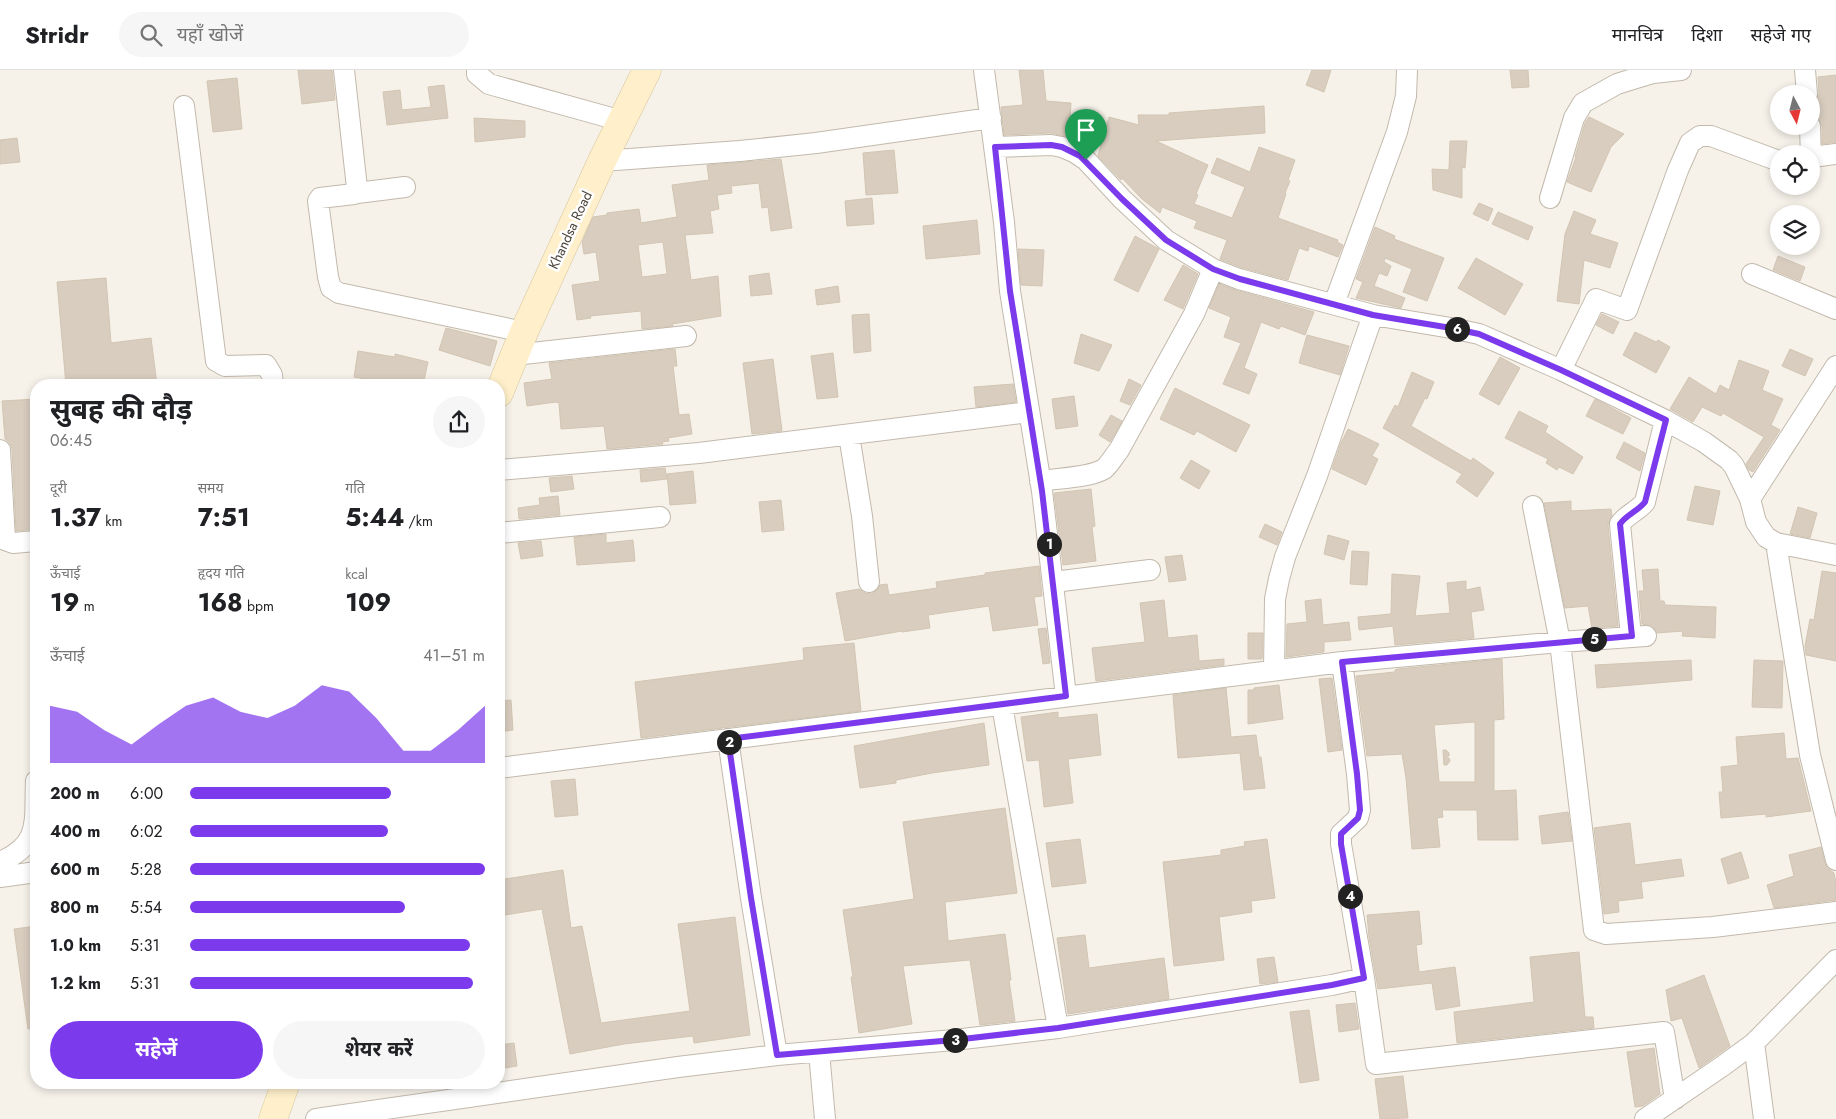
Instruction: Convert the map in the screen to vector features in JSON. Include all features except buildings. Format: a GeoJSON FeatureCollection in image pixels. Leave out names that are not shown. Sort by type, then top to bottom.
{"type":"FeatureCollection","features":[{"type":"Feature","properties":{"kind":"street"},"geometry":{"type":"LineString","coordinates":[[344,70],[357,192]]}},
{"type":"Feature","properties":{"kind":"street"},"geometry":{"type":"LineString","coordinates":[[476,70],[477,74],[490,84],[622,121]]}},
{"type":"Feature","properties":{"kind":"street","name":"Khandsa Road"},"geometry":{"type":"LineString","coordinates":[[505,379],[602,160],[648,70]]}},
{"type":"Feature","properties":{"kind":"street"},"geometry":{"type":"LineString","coordinates":[[984,70],[995,147],[1010,291],[1054,582],[1066,696]]}},
{"type":"Feature","properties":{"kind":"street"},"geometry":{"type":"LineString","coordinates":[[1334,304],[1397,132],[1406,101],[1407,70]]}},
{"type":"Feature","properties":{"kind":"street"},"geometry":{"type":"LineString","coordinates":[[1550,198],[1574,118],[1584,103],[1617,84],[1653,73],[1682,70]]}},
{"type":"Feature","properties":{"kind":"street"},"geometry":{"type":"LineString","coordinates":[[1805,70],[1806,85]]}},
{"type":"Feature","properties":{"kind":"street"},"geometry":{"type":"LineString","coordinates":[[184,106],[216,361],[225,366],[266,365],[272,379]]}},
{"type":"Feature","properties":{"kind":"street"},"geometry":{"type":"LineString","coordinates":[[602,160],[787,146],[991,118]]}},
{"type":"Feature","properties":{"kind":"street"},"geometry":{"type":"LineString","coordinates":[[1561,370],[1596,299],[1627,310],[1678,170],[1690,143],[1700,136],[1711,136],[1770,158]]}},
{"type":"Feature","properties":{"kind":"street"},"geometry":{"type":"LineString","coordinates":[[995,147],[1051,145],[1074,152],[1086,160],[1122,199],[1166,240],[1213,269],[1240,279],[1373,315],[1479,334],[1561,370],[1666,420],[1704,442],[1729,460],[1734,466],[1750,499],[1760,530],[1766,537],[1776,543],[1836,555]]}},
{"type":"Feature","properties":{"kind":"street"},"geometry":{"type":"LineString","coordinates":[[1820,157],[1836,154]]}},
{"type":"Feature","properties":{"kind":"street"},"geometry":{"type":"LineString","coordinates":[[405,187],[320,198],[318,201],[331,288],[339,293],[519,343],[686,336]]}},
{"type":"Feature","properties":{"kind":"street"},"geometry":{"type":"LineString","coordinates":[[1040,481],[1086,475],[1098,472],[1106,467],[1119,450],[1194,314],[1213,269]]}},
{"type":"Feature","properties":{"kind":"street"},"geometry":{"type":"LineString","coordinates":[[1752,274],[1836,309]]}},
{"type":"Feature","properties":{"kind":"street"},"geometry":{"type":"LineString","coordinates":[[1274,670],[1275,599],[1285,557],[1317,476],[1373,315]]}},
{"type":"Feature","properties":{"kind":"street"},"geometry":{"type":"LineString","coordinates":[[1750,499],[1836,366]]}},
{"type":"Feature","properties":{"kind":"street"},"geometry":{"type":"LineString","coordinates":[[505,469],[699,453],[1029,412]]}},
{"type":"Feature","properties":{"kind":"street"},"geometry":{"type":"LineString","coordinates":[[505,767],[1342,662],[1639,636],[1620,524],[1645,502],[1666,420]]}},
{"type":"Feature","properties":{"kind":"street"},"geometry":{"type":"LineString","coordinates":[[849,435],[862,516],[869,582]]}},
{"type":"Feature","properties":{"kind":"street"},"geometry":{"type":"LineString","coordinates":[[0,450],[5,540],[13,543],[30,542]]}},
{"type":"Feature","properties":{"kind":"street"},"geometry":{"type":"LineString","coordinates":[[1532,506],[1560,642],[1594,930],[1606,934],[1698,928],[1836,912]]}},
{"type":"Feature","properties":{"kind":"street"},"geometry":{"type":"LineString","coordinates":[[505,532],[660,517]]}},
{"type":"Feature","properties":{"kind":"street"},"geometry":{"type":"LineString","coordinates":[[1776,543],[1810,755],[1836,860]]}},
{"type":"Feature","properties":{"kind":"street"},"geometry":{"type":"LineString","coordinates":[[1054,582],[1150,570]]}},
{"type":"Feature","properties":{"kind":"street"},"geometry":{"type":"LineString","coordinates":[[1342,662],[1360,810],[1358,818],[1341,834],[1341,844],[1364,978],[1376,1064],[1664,1032],[1675,1099]]}},
{"type":"Feature","properties":{"kind":"street"},"geometry":{"type":"LineString","coordinates":[[1002,704],[1058,1028]]}},
{"type":"Feature","properties":{"kind":"street"},"geometry":{"type":"LineString","coordinates":[[728,739],[751,898],[777,1055]]}},
{"type":"Feature","properties":{"kind":"street"},"geometry":{"type":"LineString","coordinates":[[0,862],[16,854],[28,843],[30,838]]}},
{"type":"Feature","properties":{"kind":"street"},"geometry":{"type":"LineString","coordinates":[[0,877],[30,873]]}},
{"type":"Feature","properties":{"kind":"street"},"geometry":{"type":"LineString","coordinates":[[1645,1119],[1754,1043],[1836,960]]}},
{"type":"Feature","properties":{"kind":"street"},"geometry":{"type":"LineString","coordinates":[[316,1119],[678,1067],[777,1055],[954,1040],[1058,1028],[1332,985],[1364,978]]}},
{"type":"Feature","properties":{"kind":"street"},"geometry":{"type":"LineString","coordinates":[[1754,1043],[1764,1119]]}},
{"type":"Feature","properties":{"kind":"street"},"geometry":{"type":"LineString","coordinates":[[819,1052],[825,1119]]}},
{"type":"Feature","properties":{"kind":"street"},"geometry":{"type":"LineString","coordinates":[[273,1119],[284,1089]]}},
{"type":"Feature","properties":{"kind":"route"},"geometry":{"type":"LineString","coordinates":[[1051,145],[1074,152],[1086,160],[1122,199],[1166,240],[1213,269],[1240,279],[1393,320],[1479,334],[1520,351],[1666,420],[1645,502],[1620,524],[1632,636],[1342,662],[1360,810],[1358,818],[1341,834],[1341,844],[1364,978],[1332,985],[1058,1028],[954,1040],[777,1055],[751,898],[728,739],[1066,696],[1042,491],[1010,291],[995,147],[1051,145]]}}]}
